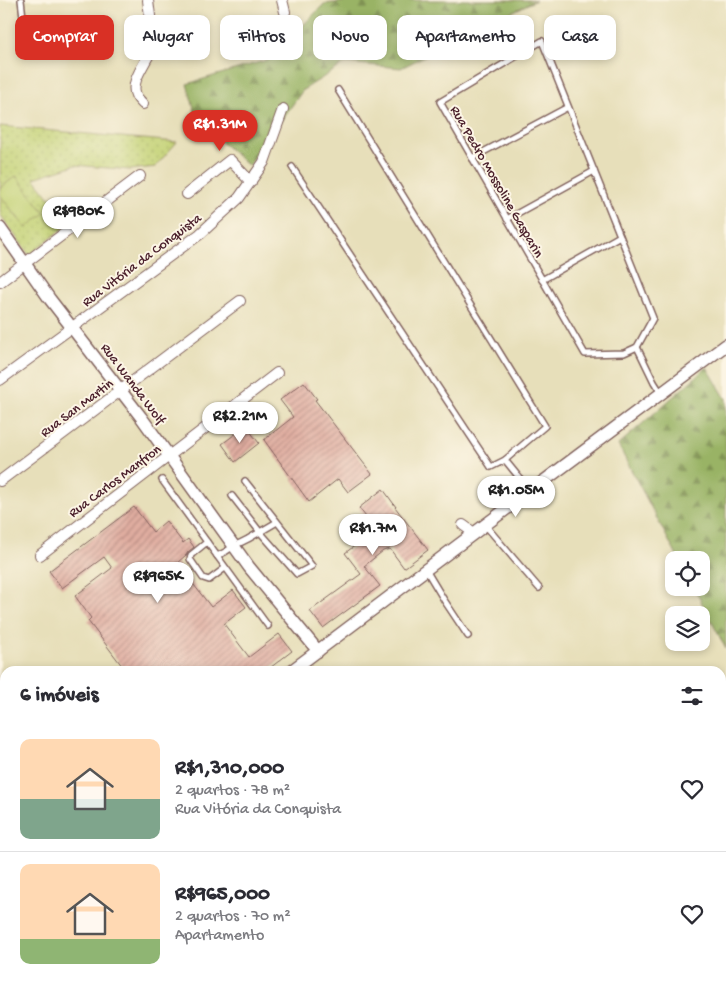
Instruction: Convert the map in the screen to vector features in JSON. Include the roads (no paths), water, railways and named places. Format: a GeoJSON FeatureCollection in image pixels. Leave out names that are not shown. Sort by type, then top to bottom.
{"type":"FeatureCollection","features":[{"type":"Feature","properties":{"kind":"street"},"geometry":{"type":"LineString","coordinates":[[143,104],[136,96],[134,88],[135,80],[152,46],[148,0]]}},
{"type":"Feature","properties":{"kind":"street"},"geometry":{"type":"LineString","coordinates":[[282,0],[285,12]]}},
{"type":"Feature","properties":{"kind":"street","name":"Rua Vitória da Conquista"},"geometry":{"type":"LineString","coordinates":[[0,380],[200,234],[239,198],[264,162],[282,109]]}},
{"type":"Feature","properties":{"kind":"street"},"geometry":{"type":"LineString","coordinates":[[187,194],[230,160],[251,182]]}},
{"type":"Feature","properties":{"kind":"street"},"geometry":{"type":"LineString","coordinates":[[0,282],[140,176]]}},
{"type":"Feature","properties":{"kind":"street","name":"Rua Wanda Wolf"},"geometry":{"type":"LineString","coordinates":[[0,228],[49,298],[142,417],[249,567],[318,651]]}},
{"type":"Feature","properties":{"kind":"street","name":"Rua San Martin"},"geometry":{"type":"LineString","coordinates":[[0,481],[240,301]]}},
{"type":"Feature","properties":{"kind":"street"},"geometry":{"type":"LineString","coordinates":[[298,666],[726,345]]}},
{"type":"Feature","properties":{"kind":"street","name":"Rua Carlos Manfron"},"geometry":{"type":"LineString","coordinates":[[40,555],[277,373]]}},
{"type":"Feature","properties":{"kind":"street"},"geometry":{"type":"LineString","coordinates":[[463,525],[474,533]]}},
{"type":"Feature","properties":{"kind":"lane"},"geometry":{"type":"LineString","coordinates":[[21,0],[23,15]]}},
{"type":"Feature","properties":{"kind":"lane","name":"Rua Pedro Mossoline Gasparin"},"geometry":{"type":"LineString","coordinates":[[542,41],[568,107],[653,318],[637,347],[624,354],[585,354],[440,102],[542,41]]}},
{"type":"Feature","properties":{"kind":"lane"},"geometry":{"type":"LineString","coordinates":[[292,167],[490,467],[504,460],[545,426],[338,90]]}},
{"type":"Feature","properties":{"kind":"lane"},"geometry":{"type":"LineString","coordinates":[[472,158],[568,107]]}},
{"type":"Feature","properties":{"kind":"lane"},"geometry":{"type":"LineString","coordinates":[[507,219],[594,172]]}},
{"type":"Feature","properties":{"kind":"lane"},"geometry":{"type":"LineString","coordinates":[[542,280],[620,236]]}},
{"type":"Feature","properties":{"kind":"lane"},"geometry":{"type":"LineString","coordinates":[[637,347],[661,393]]}},
{"type":"Feature","properties":{"kind":"lane"},"geometry":{"type":"LineString","coordinates":[[504,460],[522,481],[526,494]]}},
{"type":"Feature","properties":{"kind":"lane"},"geometry":{"type":"LineString","coordinates":[[162,480],[268,626]]}},
{"type":"Feature","properties":{"kind":"lane"},"geometry":{"type":"LineString","coordinates":[[232,496],[260,532],[297,574],[312,566],[245,481]]}},
{"type":"Feature","properties":{"kind":"lane"},"geometry":{"type":"LineString","coordinates":[[217,556],[277,522]]}},
{"type":"Feature","properties":{"kind":"lane"},"geometry":{"type":"LineString","coordinates":[[485,524],[539,588]]}},
{"type":"Feature","properties":{"kind":"lane"},"geometry":{"type":"LineString","coordinates":[[207,542],[191,555],[190,560],[202,578],[209,580],[225,568]]}},
{"type":"Feature","properties":{"kind":"lane"},"geometry":{"type":"LineString","coordinates":[[426,569],[468,636]]}}]}
